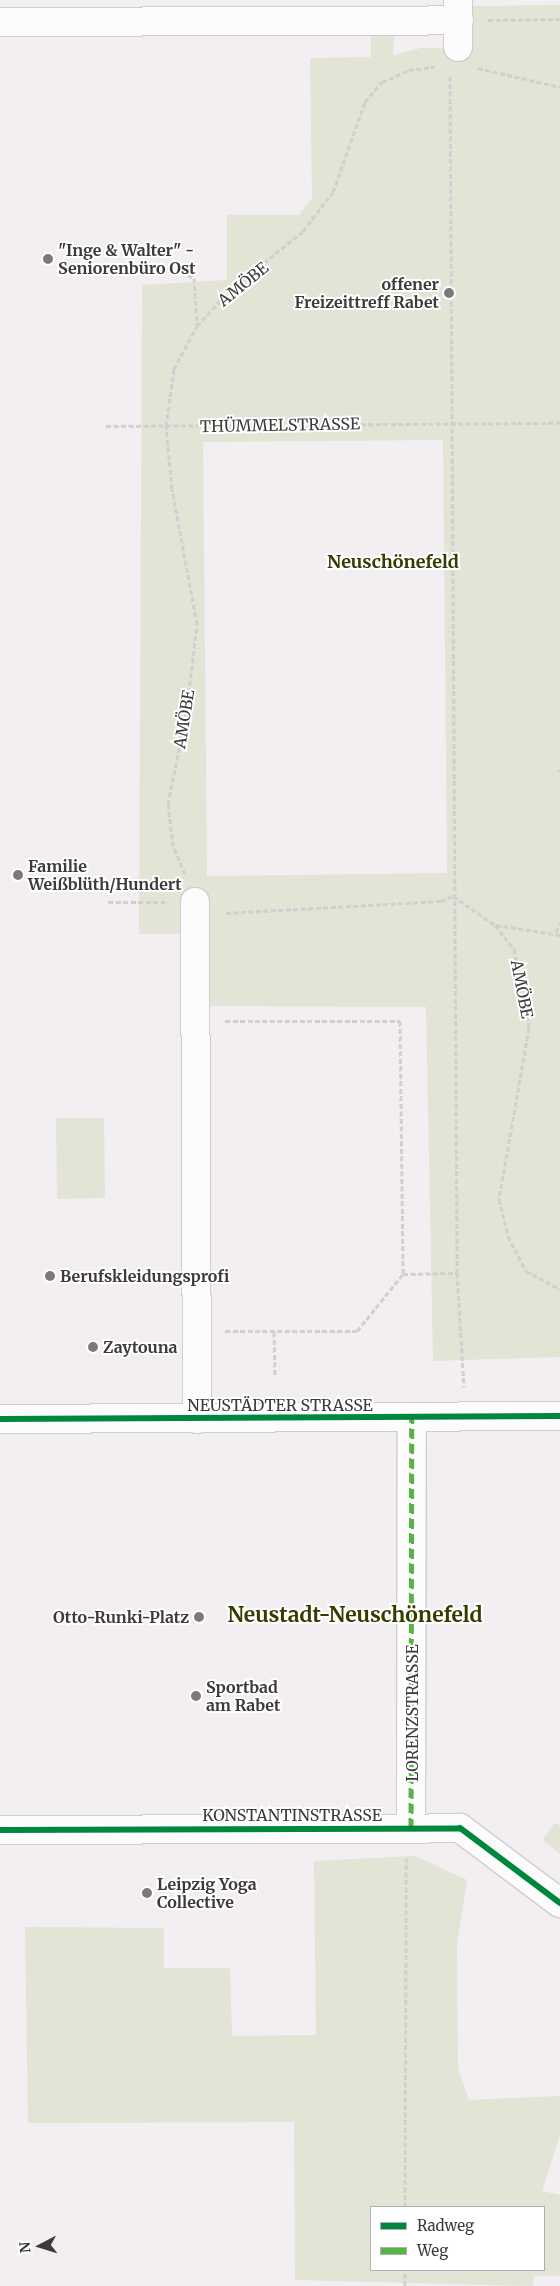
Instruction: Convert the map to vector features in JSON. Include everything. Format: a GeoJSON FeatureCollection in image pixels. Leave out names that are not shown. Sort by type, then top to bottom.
{"type":"FeatureCollection","features":[{"type":"Feature","properties":{"kind":"street"},"geometry":{"type":"LineString","coordinates":[[0,22],[458,33]]}},
{"type":"Feature","properties":{"kind":"street"},"geometry":{"type":"LineString","coordinates":[[185,895],[198,1021],[197,1419]]}},
{"type":"Feature","properties":{"kind":"street","name":"NEUSTÄDTER STRASSE"},"geometry":{"type":"LineString","coordinates":[[0,1419],[560,1416]]}},
{"type":"Feature","properties":{"kind":"street","name":"LORENZSTRASSE"},"geometry":{"type":"LineString","coordinates":[[408,1828],[412,1418]]}},
{"type":"Feature","properties":{"kind":"street","name":"KONSTANTINSTRASSE"},"geometry":{"type":"LineString","coordinates":[[0,1830],[460,1828],[560,1903]]}},
{"type":"Feature","properties":{"kind":"path"},"geometry":{"type":"LineString","coordinates":[[466,1417],[457,1273],[453,896],[453,422],[450,72],[458,33],[560,19]]}},
{"type":"Feature","properties":{"kind":"path"},"geometry":{"type":"LineString","coordinates":[[181,272],[194,278],[197,326]]}},
{"type":"Feature","properties":{"kind":"path"},"geometry":{"type":"LineString","coordinates":[[108,902],[185,895]]}},
{"type":"Feature","properties":{"kind":"path"},"geometry":{"type":"LineString","coordinates":[[222,911],[230,915],[441,900],[453,896]]}},
{"type":"Feature","properties":{"kind":"path"},"geometry":{"type":"LineString","coordinates":[[556,932],[560,923]]}},
{"type":"Feature","properties":{"kind":"path"},"geometry":{"type":"LineString","coordinates":[[495,925],[556,932],[560,935]]}},
{"type":"Feature","properties":{"kind":"path"},"geometry":{"type":"LineString","coordinates":[[197,1331],[357,1331],[403,1274],[400,1021],[198,1021]]}},
{"type":"Feature","properties":{"kind":"path"},"geometry":{"type":"LineString","coordinates":[[403,1274],[457,1273]]}},
{"type":"Feature","properties":{"kind":"path"},"geometry":{"type":"LineString","coordinates":[[274,1332],[275,1376]]}},
{"type":"Feature","properties":{"kind":"path"},"geometry":{"type":"LineString","coordinates":[[405,2206],[408,1828]]}},
{"type":"Feature","properties":{"kind":"path"},"geometry":{"type":"LineString","coordinates":[[405,2271],[405,2286]]}},
{"type":"Feature","properties":{"kind":"shaded area"},"geometry":{"type":"Polygon","coordinates":[[[560,5],[560,1357],[433,1361],[426,1007],[203,1006],[203,934],[139,934],[142,285],[227,280],[227,215],[299,215],[312,198],[310,58],[371,57],[371,35],[394,34],[393,55],[421,48],[471,48],[472,6],[560,5]],[[443,440],[203,442],[207,876],[447,873],[443,440]]]}},
{"type":"Feature","properties":{"kind":"shaded area"},"geometry":{"type":"Polygon","coordinates":[[[56,1118],[104,1118],[105,1198],[57,1199],[56,1118]]]}},
{"type":"Feature","properties":{"kind":"shaded area"},"geometry":{"type":"Polygon","coordinates":[[[554,1823],[560,1825],[560,1854],[543,1840],[554,1823]]]}},
{"type":"Feature","properties":{"kind":"shaded area"},"geometry":{"type":"Polygon","coordinates":[[[415,1856],[467,1880],[457,1944],[458,2068],[469,2100],[560,2096],[560,2135],[542,2191],[560,2195],[560,2276],[534,2276],[533,2286],[295,2280],[294,2122],[28,2123],[25,1927],[164,1928],[164,1968],[230,1968],[232,2036],[316,2035],[314,1861],[415,1856]]]}},
{"type":"Feature","properties":{"kind":"marked path"},"geometry":{"type":"LineString","coordinates":[[411,1828],[412,1418]]}},
{"type":"Feature","properties":{"kind":"cycle path"},"geometry":{"type":"LineString","coordinates":[[0,1419],[560,1416]]}},
{"type":"Feature","properties":{"kind":"cycle path"},"geometry":{"type":"LineString","coordinates":[[0,1830],[460,1828],[560,1903]]}},
{"type":"Feature","properties":{"kind":"place","name":"\"Inge & Walter\" - Seniorenbüro Ost"},"geometry":{"type":"Point","coordinates":[48,259]}},
{"type":"Feature","properties":{"kind":"place","name":"offener Freizeittreff Rabet"},"geometry":{"type":"Point","coordinates":[449,293]}},
{"type":"Feature","properties":{"kind":"place","name":"Familie Weißblüth/Hundert"},"geometry":{"type":"Point","coordinates":[18,875]}},
{"type":"Feature","properties":{"kind":"place","name":"Berufskleidungsprofi"},"geometry":{"type":"Point","coordinates":[50,1276]}},
{"type":"Feature","properties":{"kind":"place","name":"Zaytouna"},"geometry":{"type":"Point","coordinates":[93,1347]}},
{"type":"Feature","properties":{"kind":"place","name":"Otto-Runki-Platz"},"geometry":{"type":"Point","coordinates":[199,1617]}},
{"type":"Feature","properties":{"kind":"place","name":"Sportbad am Rabet"},"geometry":{"type":"Point","coordinates":[196,1696]}},
{"type":"Feature","properties":{"kind":"place","name":"Leipzig Yoga Collective"},"geometry":{"type":"Point","coordinates":[147,1893]}},
{"type":"Feature","properties":{"kind":"district","name":"Neuschönefeld"},"geometry":{"type":"Point","coordinates":[393,562]}},
{"type":"Feature","properties":{"kind":"district","name":"Neustadt-Neuschönefeld"},"geometry":{"type":"Point","coordinates":[355,1615]}}]}
